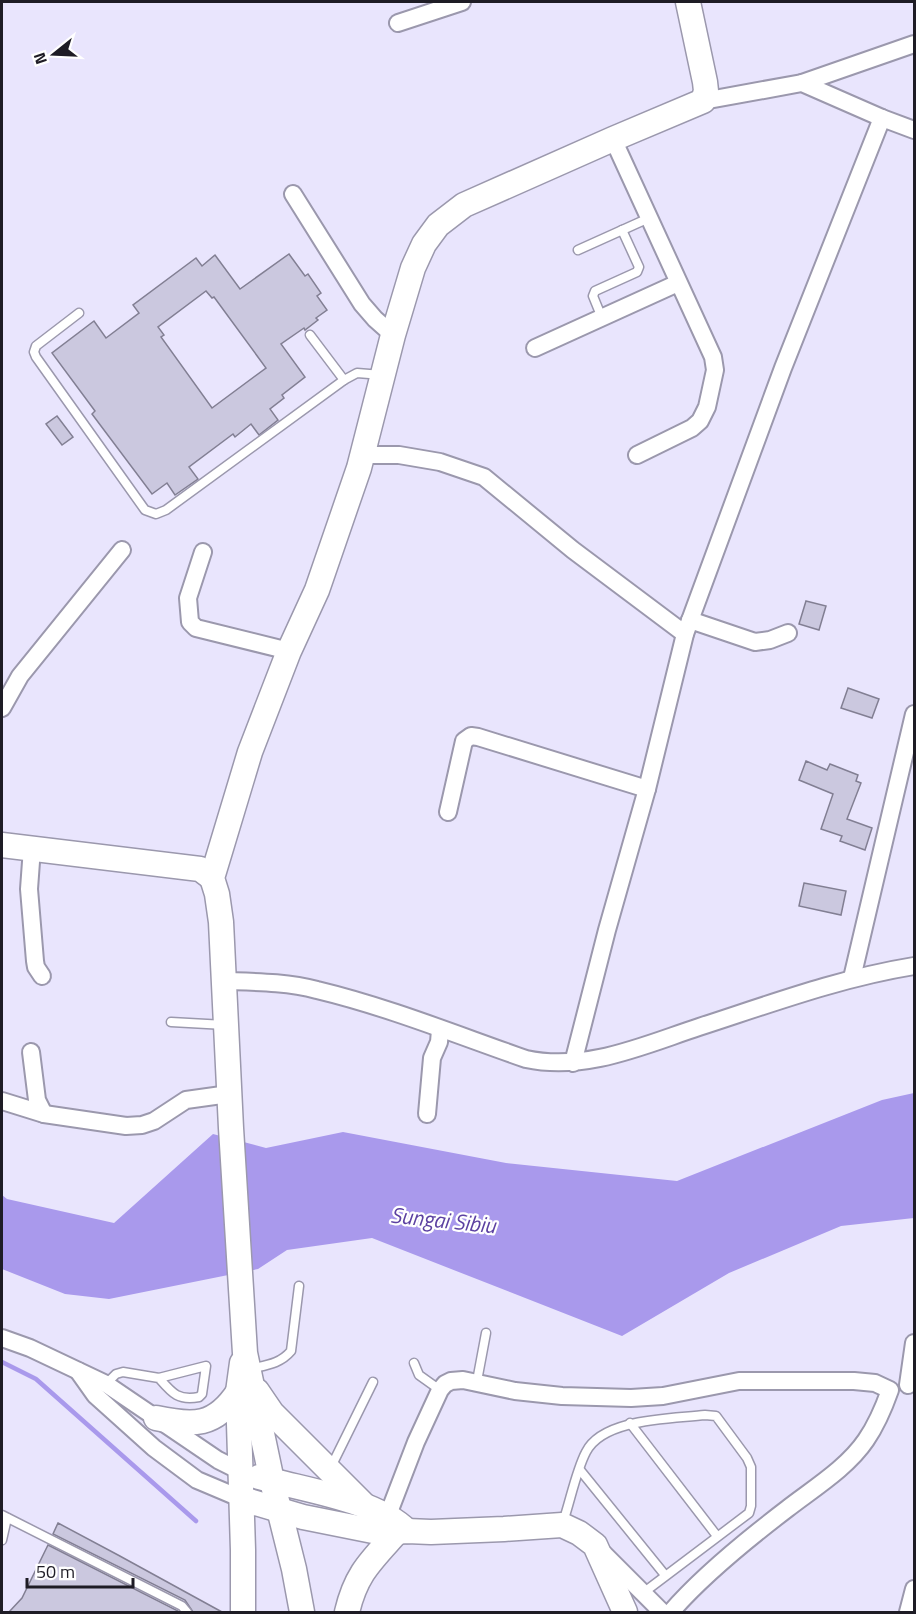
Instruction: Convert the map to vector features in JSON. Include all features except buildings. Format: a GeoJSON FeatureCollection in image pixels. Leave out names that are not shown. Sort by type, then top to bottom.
{"type":"FeatureCollection","features":[{"type":"Feature","properties":{"kind":"street"},"geometry":{"type":"LineString","coordinates":[[398,23],[462,2]]}},
{"type":"Feature","properties":{"kind":"street"},"geometry":{"type":"LineString","coordinates":[[688,2],[705,82],[706,91],[703,101]]}},
{"type":"Feature","properties":{"kind":"street"},"geometry":{"type":"LineString","coordinates":[[243,1612],[242,1472],[247,1374],[229,1094],[221,922],[212,878],[250,752],[289,651],[317,590],[363,455],[382,375],[413,268],[424,244],[438,225],[464,205],[703,101],[802,83],[915,44]]}},
{"type":"Feature","properties":{"kind":"street"},"geometry":{"type":"LineString","coordinates":[[802,83],[915,130]]}},
{"type":"Feature","properties":{"kind":"street"},"geometry":{"type":"LineString","coordinates":[[573,1063],[688,627],[783,368],[882,118]]}},
{"type":"Feature","properties":{"kind":"street"},"geometry":{"type":"LineString","coordinates":[[613,139],[713,357],[715,370],[707,407],[700,421],[692,428],[637,455]]}},
{"type":"Feature","properties":{"kind":"street"},"geometry":{"type":"LineString","coordinates":[[293,194],[363,304],[375,319],[393,335]]}},
{"type":"Feature","properties":{"kind":"street"},"geometry":{"type":"LineString","coordinates":[[535,348],[678,283]]}},
{"type":"Feature","properties":{"kind":"street"},"geometry":{"type":"LineString","coordinates":[[363,455],[399,455],[440,462],[484,477],[573,550],[688,627],[754,642],[770,640],[788,633]]}},
{"type":"Feature","properties":{"kind":"street"},"geometry":{"type":"LineString","coordinates":[[2,708],[20,676],[122,550]]}},
{"type":"Feature","properties":{"kind":"street"},"geometry":{"type":"LineString","coordinates":[[203,552],[188,598],[190,622],[196,628],[289,651]]}},
{"type":"Feature","properties":{"kind":"street"},"geometry":{"type":"LineString","coordinates":[[852,978],[914,720]]}},
{"type":"Feature","properties":{"kind":"street"},"geometry":{"type":"LineString","coordinates":[[448,812],[464,741],[471,736],[646,789]]}},
{"type":"Feature","properties":{"kind":"street"},"geometry":{"type":"LineString","coordinates":[[2,845],[200,869],[212,878]]}},
{"type":"Feature","properties":{"kind":"street"},"geometry":{"type":"LineString","coordinates":[[32,848],[29,889],[35,962],[42,976]]}},
{"type":"Feature","properties":{"kind":"street"},"geometry":{"type":"LineString","coordinates":[[225,981],[281,983],[316,990],[370,1005],[526,1059],[544,1063],[573,1063],[634,1049],[852,978],[915,966]]}},
{"type":"Feature","properties":{"kind":"street"},"geometry":{"type":"LineString","coordinates":[[427,1114],[432,1058],[439,1042],[440,1030]]}},
{"type":"Feature","properties":{"kind":"street"},"geometry":{"type":"LineString","coordinates":[[31,1052],[37,1100],[44,1114]]}},
{"type":"Feature","properties":{"kind":"street"},"geometry":{"type":"LineString","coordinates":[[2,1101],[44,1114],[126,1126],[142,1125],[164,1116],[186,1100],[229,1094]]}},
{"type":"Feature","properties":{"kind":"street"},"geometry":{"type":"LineString","coordinates":[[2,1338],[30,1348],[106,1384],[218,1460],[242,1472],[365,1505]]}},
{"type":"Feature","properties":{"kind":"street"},"geometry":{"type":"LineString","coordinates":[[347,1612],[362,1572],[397,1526],[416,1442],[445,1384],[452,1381],[477,1381],[527,1392],[562,1396],[631,1398],[663,1396],[739,1381],[854,1381],[875,1383],[890,1390],[911,1385],[915,1343]]}},
{"type":"Feature","properties":{"kind":"street"},"geometry":{"type":"LineString","coordinates":[[78,1370],[95,1395],[154,1448],[197,1480],[242,1499],[303,1517],[383,1533],[397,1526]]}},
{"type":"Feature","properties":{"kind":"street"},"geometry":{"type":"LineString","coordinates":[[156,1418],[185,1425],[206,1421],[229,1406],[247,1374]]}},
{"type":"Feature","properties":{"kind":"street"},"geometry":{"type":"LineString","coordinates":[[247,1374],[272,1413],[349,1491],[365,1505],[397,1526],[473,1531],[562,1525],[579,1533],[595,1545],[662,1612]]}},
{"type":"Feature","properties":{"kind":"street"},"geometry":{"type":"LineString","coordinates":[[247,1374],[294,1569],[302,1612]]}},
{"type":"Feature","properties":{"kind":"street"},"geometry":{"type":"LineString","coordinates":[[671,1612],[752,1536],[833,1474],[852,1456],[866,1440],[882,1413],[890,1390]]}},
{"type":"Feature","properties":{"kind":"street"},"geometry":{"type":"LineString","coordinates":[[595,1545],[625,1612]]}},
{"type":"Feature","properties":{"kind":"street"},"geometry":{"type":"LineString","coordinates":[[911,1608],[915,1589]]}},
{"type":"Feature","properties":{"kind":"lane"},"geometry":{"type":"LineString","coordinates":[[578,249],[649,218]]}},
{"type":"Feature","properties":{"kind":"lane"},"geometry":{"type":"LineString","coordinates":[[602,318],[593,296],[595,291],[637,272],[639,267],[622,230]]}},
{"type":"Feature","properties":{"kind":"lane"},"geometry":{"type":"LineString","coordinates":[[79,313],[36,346],[34,352],[145,510],[156,514],[166,510],[344,380],[357,374],[382,375]]}},
{"type":"Feature","properties":{"kind":"lane"},"geometry":{"type":"LineString","coordinates":[[310,335],[344,380]]}},
{"type":"Feature","properties":{"kind":"lane"},"geometry":{"type":"LineString","coordinates":[[171,1022],[226,1026]]}},
{"type":"Feature","properties":{"kind":"lane"},"geometry":{"type":"LineString","coordinates":[[247,1374],[285,1358],[291,1351],[299,1286]]}},
{"type":"Feature","properties":{"kind":"lane"},"geometry":{"type":"LineString","coordinates":[[477,1381],[486,1333]]}},
{"type":"Feature","properties":{"kind":"lane"},"geometry":{"type":"LineString","coordinates":[[414,1363],[419,1375],[440,1390]]}},
{"type":"Feature","properties":{"kind":"lane"},"geometry":{"type":"LineString","coordinates":[[106,1384],[116,1374],[123,1372],[159,1378],[206,1366],[202,1394],[199,1397],[185,1400],[170,1391],[159,1378]]}},
{"type":"Feature","properties":{"kind":"lane"},"geometry":{"type":"LineString","coordinates":[[330,1470],[374,1382]]}},
{"type":"Feature","properties":{"kind":"lane"},"geometry":{"type":"LineString","coordinates":[[562,1525],[587,1449],[607,1432],[630,1423],[705,1415],[716,1416],[751,1467],[749,1513],[643,1593]]}},
{"type":"Feature","properties":{"kind":"lane"},"geometry":{"type":"LineString","coordinates":[[630,1423],[717,1536]]}},
{"type":"Feature","properties":{"kind":"lane"},"geometry":{"type":"LineString","coordinates":[[580,1470],[665,1575]]}},
{"type":"Feature","properties":{"kind":"lane"},"geometry":{"type":"LineString","coordinates":[[2,1540],[4,1516],[182,1606],[188,1612]]}},
{"type":"Feature","properties":{"kind":"lane"},"geometry":{"type":"LineString","coordinates":[[740,1520],[752,1536]]}},
{"type":"Feature","properties":{"kind":"water","name":"Sungai Sibiu"},"geometry":{"type":"Polygon","coordinates":[[[914,1093],[914,1218],[841,1226],[729,1273],[622,1336],[372,1238],[287,1250],[258,1269],[109,1299],[65,1294],[2,1269],[2,1195],[7,1199],[114,1223],[213,1134],[266,1148],[343,1132],[506,1163],[677,1181],[882,1100],[914,1093]]]}},
{"type":"Feature","properties":{"kind":"waterway"},"geometry":{"type":"LineString","coordinates":[[2,1362],[36,1379],[196,1521]]}}]}
